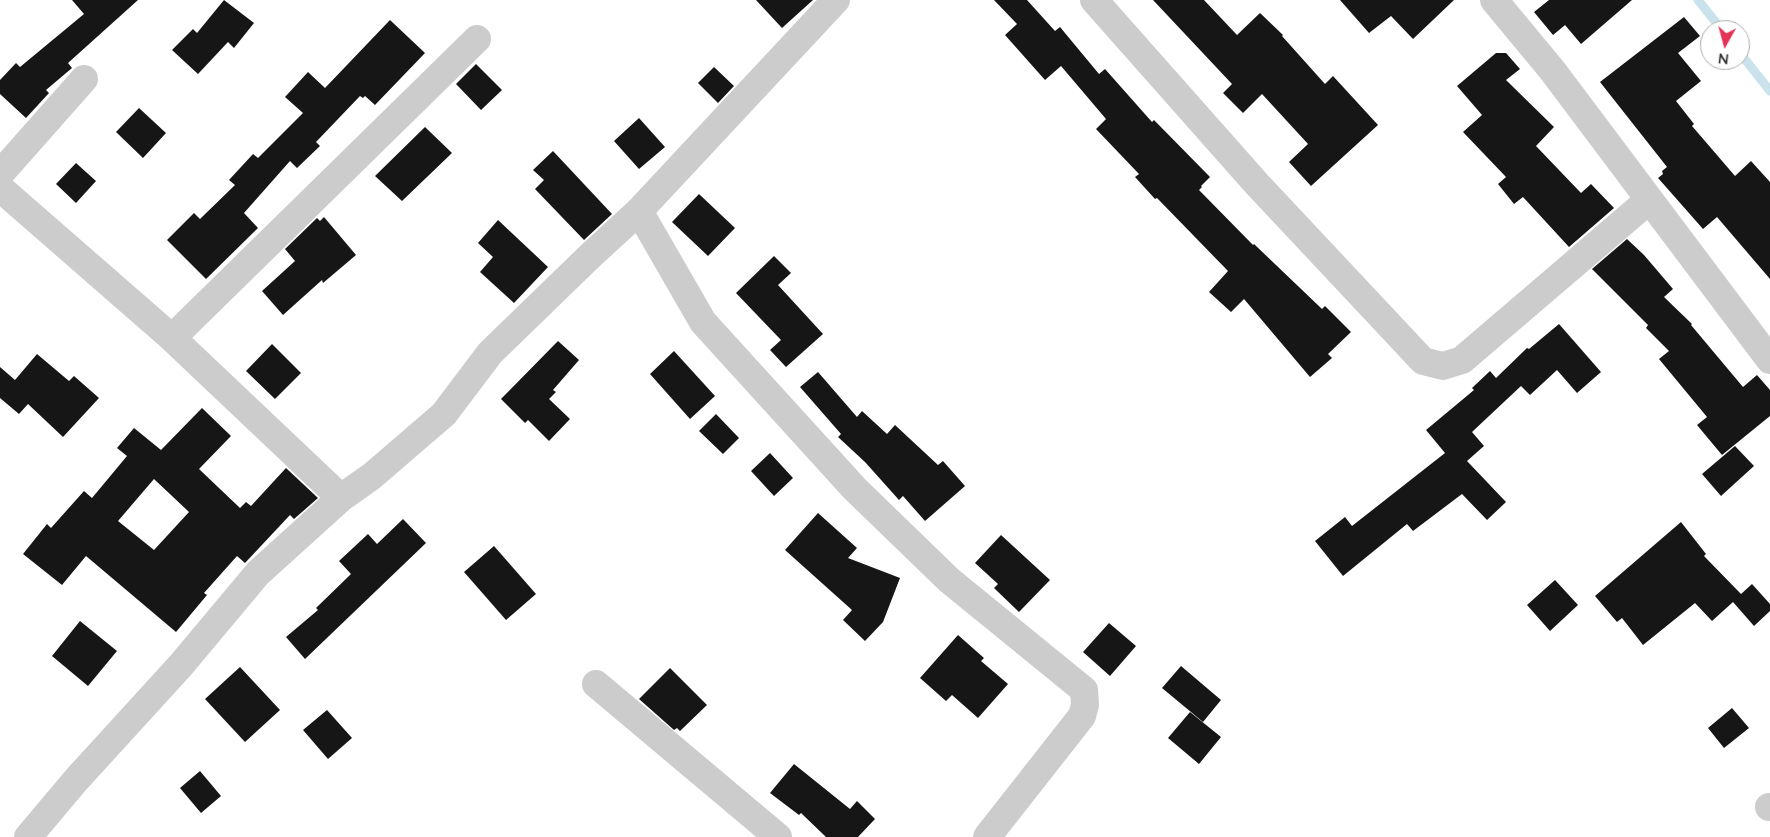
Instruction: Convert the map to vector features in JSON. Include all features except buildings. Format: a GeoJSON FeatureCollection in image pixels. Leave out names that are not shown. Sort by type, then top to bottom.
{"type":"FeatureCollection","features":[{"type":"Feature","properties":{"kind":"street"},"geometry":{"type":"LineString","coordinates":[[28,837],[76,780],[181,665],[258,573],[341,498],[372,476],[444,414],[490,353],[639,211],[836,0]]}},
{"type":"Feature","properties":{"kind":"street"},"geometry":{"type":"LineString","coordinates":[[1094,0],[1256,182],[1423,361],[1443,366],[1462,360],[1649,200]]}},
{"type":"Feature","properties":{"kind":"street"},"geometry":{"type":"LineString","coordinates":[[1494,0],[1552,70],[1770,360]]}},
{"type":"Feature","properties":{"kind":"street"},"geometry":{"type":"LineString","coordinates":[[172,338],[476,38]]}},
{"type":"Feature","properties":{"kind":"street"},"geometry":{"type":"LineString","coordinates":[[0,174],[84,79]]}},
{"type":"Feature","properties":{"kind":"street"},"geometry":{"type":"LineString","coordinates":[[0,188],[172,338],[341,498]]}},
{"type":"Feature","properties":{"kind":"street"},"geometry":{"type":"LineString","coordinates":[[639,211],[702,322],[855,489],[949,580],[1084,690],[1085,704],[1082,716],[987,837]]}},
{"type":"Feature","properties":{"kind":"street"},"geometry":{"type":"LineString","coordinates":[[596,684],[778,837]]}},
{"type":"Feature","properties":{"kind":"waterway"},"geometry":{"type":"LineString","coordinates":[[1698,0],[1714,20]]}},
{"type":"Feature","properties":{"kind":"waterway"},"geometry":{"type":"LineString","coordinates":[[1750,66],[1770,91]]}}]}
